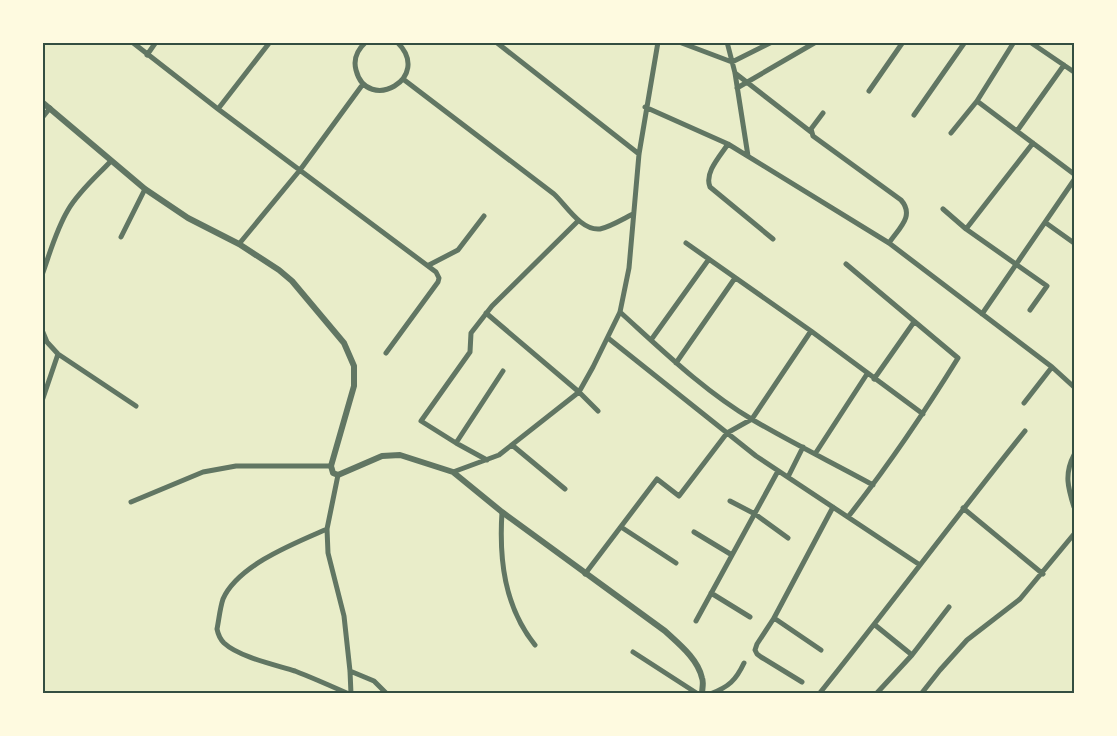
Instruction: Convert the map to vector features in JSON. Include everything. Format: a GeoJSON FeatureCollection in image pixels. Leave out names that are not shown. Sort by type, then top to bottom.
{"type":"FeatureCollection","features":[{"type":"Feature","properties":{"kind":"street"},"geometry":{"type":"LineString","coordinates":[[132,42],[218,109],[436,272],[439,278],[438,282],[386,352]]}},
{"type":"Feature","properties":{"kind":"street"},"geometry":{"type":"LineString","coordinates":[[147,55],[156,42]]}},
{"type":"Feature","properties":{"kind":"street"},"geometry":{"type":"LineString","coordinates":[[218,109],[270,42]]}},
{"type":"Feature","properties":{"kind":"street"},"geometry":{"type":"LineString","coordinates":[[496,42],[639,154]]}},
{"type":"Feature","properties":{"kind":"street"},"geometry":{"type":"LineString","coordinates":[[453,472],[499,455],[579,392],[608,338],[620,312],[626,288],[639,154],[658,42]]}},
{"type":"Feature","properties":{"kind":"street"},"geometry":{"type":"LineString","coordinates":[[679,42],[732,62],[772,42]]}},
{"type":"Feature","properties":{"kind":"street"},"geometry":{"type":"LineString","coordinates":[[727,42],[737,88],[748,156]]}},
{"type":"Feature","properties":{"kind":"street"},"geometry":{"type":"LineString","coordinates":[[737,88],[816,42]]}},
{"type":"Feature","properties":{"kind":"street"},"geometry":{"type":"LineString","coordinates":[[868,91],[903,42]]}},
{"type":"Feature","properties":{"kind":"street"},"geometry":{"type":"LineString","coordinates":[[914,115],[965,42]]}},
{"type":"Feature","properties":{"kind":"street"},"geometry":{"type":"LineString","coordinates":[[950,133],[977,101],[1014,42]]}},
{"type":"Feature","properties":{"kind":"street"},"geometry":{"type":"LineString","coordinates":[[1030,42],[1074,72]]}},
{"type":"Feature","properties":{"kind":"street"},"geometry":{"type":"LineString","coordinates":[[364,43],[355,59],[358,77],[363,84],[371,89],[380,91],[397,86],[407,72],[407,56],[398,43]]}},
{"type":"Feature","properties":{"kind":"street"},"geometry":{"type":"LineString","coordinates":[[1017,131],[1064,65]]}},
{"type":"Feature","properties":{"kind":"street"},"geometry":{"type":"LineString","coordinates":[[734,73],[784,113],[812,132],[813,136],[901,200],[906,206],[907,217],[889,243]]}},
{"type":"Feature","properties":{"kind":"street"},"geometry":{"type":"LineString","coordinates":[[403,80],[554,194],[567,206],[578,221],[592,228],[600,229],[632,214]]}},
{"type":"Feature","properties":{"kind":"street"},"geometry":{"type":"LineString","coordinates":[[238,244],[300,170],[363,84]]}},
{"type":"Feature","properties":{"kind":"street"},"geometry":{"type":"LineString","coordinates":[[977,101],[1074,174]]}},
{"type":"Feature","properties":{"kind":"street"},"geometry":{"type":"LineString","coordinates":[[42,102],[145,189],[188,218],[238,244],[292,280],[344,343],[354,366],[354,386],[331,466],[333,473],[338,475],[382,456],[400,455],[453,472],[502,512],[665,632],[684,649],[696,664],[703,678],[702,694]]}},
{"type":"Feature","properties":{"kind":"street"},"geometry":{"type":"LineString","coordinates":[[646,107],[728,144],[889,243],[1052,367],[1074,387]]}},
{"type":"Feature","properties":{"kind":"street"},"geometry":{"type":"LineString","coordinates":[[42,118],[50,108]]}},
{"type":"Feature","properties":{"kind":"street"},"geometry":{"type":"LineString","coordinates":[[812,132],[813,126],[823,113]]}},
{"type":"Feature","properties":{"kind":"street"},"geometry":{"type":"LineString","coordinates":[[966,229],[1033,143]]}},
{"type":"Feature","properties":{"kind":"street"},"geometry":{"type":"LineString","coordinates":[[728,144],[709,174],[710,188],[773,239]]}},
{"type":"Feature","properties":{"kind":"street"},"geometry":{"type":"LineString","coordinates":[[42,275],[59,227],[68,210],[80,194],[111,161]]}},
{"type":"Feature","properties":{"kind":"street"},"geometry":{"type":"LineString","coordinates":[[982,314],[1074,180]]}},
{"type":"Feature","properties":{"kind":"street"},"geometry":{"type":"LineString","coordinates":[[121,237],[145,189]]}},
{"type":"Feature","properties":{"kind":"street"},"geometry":{"type":"LineString","coordinates":[[943,209],[966,229],[1048,286],[1030,310]]}},
{"type":"Feature","properties":{"kind":"street"},"geometry":{"type":"LineString","coordinates":[[429,265],[458,250],[484,216]]}},
{"type":"Feature","properties":{"kind":"street"},"geometry":{"type":"LineString","coordinates":[[487,460],[421,421],[470,352],[471,333],[486,313],[578,221]]}},
{"type":"Feature","properties":{"kind":"street"},"geometry":{"type":"LineString","coordinates":[[1046,223],[1074,243]]}},
{"type":"Feature","properties":{"kind":"street"},"geometry":{"type":"LineString","coordinates":[[686,243],[811,331],[923,414]]}},
{"type":"Feature","properties":{"kind":"street"},"geometry":{"type":"LineString","coordinates":[[651,340],[708,259]]}},
{"type":"Feature","properties":{"kind":"street"},"geometry":{"type":"LineString","coordinates":[[846,264],[958,358],[923,414],[848,517]]}},
{"type":"Feature","properties":{"kind":"street"},"geometry":{"type":"LineString","coordinates":[[676,363],[735,278]]}},
{"type":"Feature","properties":{"kind":"street"},"geometry":{"type":"LineString","coordinates":[[620,312],[676,363],[718,396],[752,419],[873,485]]}},
{"type":"Feature","properties":{"kind":"street"},"geometry":{"type":"LineString","coordinates":[[486,313],[579,392],[598,412]]}},
{"type":"Feature","properties":{"kind":"street"},"geometry":{"type":"LineString","coordinates":[[874,379],[914,322]]}},
{"type":"Feature","properties":{"kind":"street"},"geometry":{"type":"LineString","coordinates":[[42,330],[47,342],[58,354],[136,406]]}},
{"type":"Feature","properties":{"kind":"street"},"geometry":{"type":"LineString","coordinates":[[585,574],[657,479],[679,496],[727,433],[752,419],[811,331]]}},
{"type":"Feature","properties":{"kind":"street"},"geometry":{"type":"LineString","coordinates":[[608,338],[756,456],[920,565]]}},
{"type":"Feature","properties":{"kind":"street"},"geometry":{"type":"LineString","coordinates":[[42,401],[58,354]]}},
{"type":"Feature","properties":{"kind":"street"},"geometry":{"type":"LineString","coordinates":[[1024,403],[1052,367]]}},
{"type":"Feature","properties":{"kind":"street"},"geometry":{"type":"LineString","coordinates":[[456,443],[503,371]]}},
{"type":"Feature","properties":{"kind":"street"},"geometry":{"type":"LineString","coordinates":[[815,454],[867,374]]}},
{"type":"Feature","properties":{"kind":"street"},"geometry":{"type":"LineString","coordinates":[[819,694],[875,625],[963,508],[1025,431]]}},
{"type":"Feature","properties":{"kind":"street"},"geometry":{"type":"LineString","coordinates":[[512,445],[565,489]]}},
{"type":"Feature","properties":{"kind":"street"},"geometry":{"type":"LineString","coordinates":[[788,477],[803,447]]}},
{"type":"Feature","properties":{"kind":"street"},"geometry":{"type":"LineString","coordinates":[[1074,455],[1071,461],[1067,485],[1074,507]]}},
{"type":"Feature","properties":{"kind":"street"},"geometry":{"type":"LineString","coordinates":[[131,502],[202,472],[236,466],[331,466]]}},
{"type":"Feature","properties":{"kind":"street"},"geometry":{"type":"LineString","coordinates":[[696,621],[778,471]]}},
{"type":"Feature","properties":{"kind":"street"},"geometry":{"type":"LineString","coordinates":[[327,529],[276,551],[231,586],[223,599],[218,634],[224,643],[260,660],[308,676],[350,694],[350,671],[344,616],[328,553],[327,529],[338,475]]}},
{"type":"Feature","properties":{"kind":"street"},"geometry":{"type":"LineString","coordinates":[[730,501],[755,514],[788,538]]}},
{"type":"Feature","properties":{"kind":"street"},"geometry":{"type":"LineString","coordinates":[[802,682],[761,657],[755,650],[833,507]]}},
{"type":"Feature","properties":{"kind":"street"},"geometry":{"type":"LineString","coordinates":[[963,508],[1043,574]]}},
{"type":"Feature","properties":{"kind":"street"},"geometry":{"type":"LineString","coordinates":[[502,512],[501,551],[502,569],[506,585],[527,635],[536,645]]}},
{"type":"Feature","properties":{"kind":"street"},"geometry":{"type":"LineString","coordinates":[[621,527],[676,563]]}},
{"type":"Feature","properties":{"kind":"street"},"geometry":{"type":"LineString","coordinates":[[694,532],[732,555]]}},
{"type":"Feature","properties":{"kind":"street"},"geometry":{"type":"LineString","coordinates":[[922,694],[940,670],[967,640],[1020,600],[1074,534]]}},
{"type":"Feature","properties":{"kind":"street"},"geometry":{"type":"LineString","coordinates":[[711,593],[750,617]]}},
{"type":"Feature","properties":{"kind":"street"},"geometry":{"type":"LineString","coordinates":[[876,694],[912,655],[949,607]]}},
{"type":"Feature","properties":{"kind":"street"},"geometry":{"type":"LineString","coordinates":[[774,618],[821,650]]}},
{"type":"Feature","properties":{"kind":"street"},"geometry":{"type":"LineString","coordinates":[[875,625],[912,655]]}},
{"type":"Feature","properties":{"kind":"street"},"geometry":{"type":"LineString","coordinates":[[633,652],[698,694]]}},
{"type":"Feature","properties":{"kind":"street"},"geometry":{"type":"LineString","coordinates":[[710,694],[718,691],[736,678],[744,663]]}},
{"type":"Feature","properties":{"kind":"street"},"geometry":{"type":"LineString","coordinates":[[350,671],[374,681],[387,694]]}}]}
